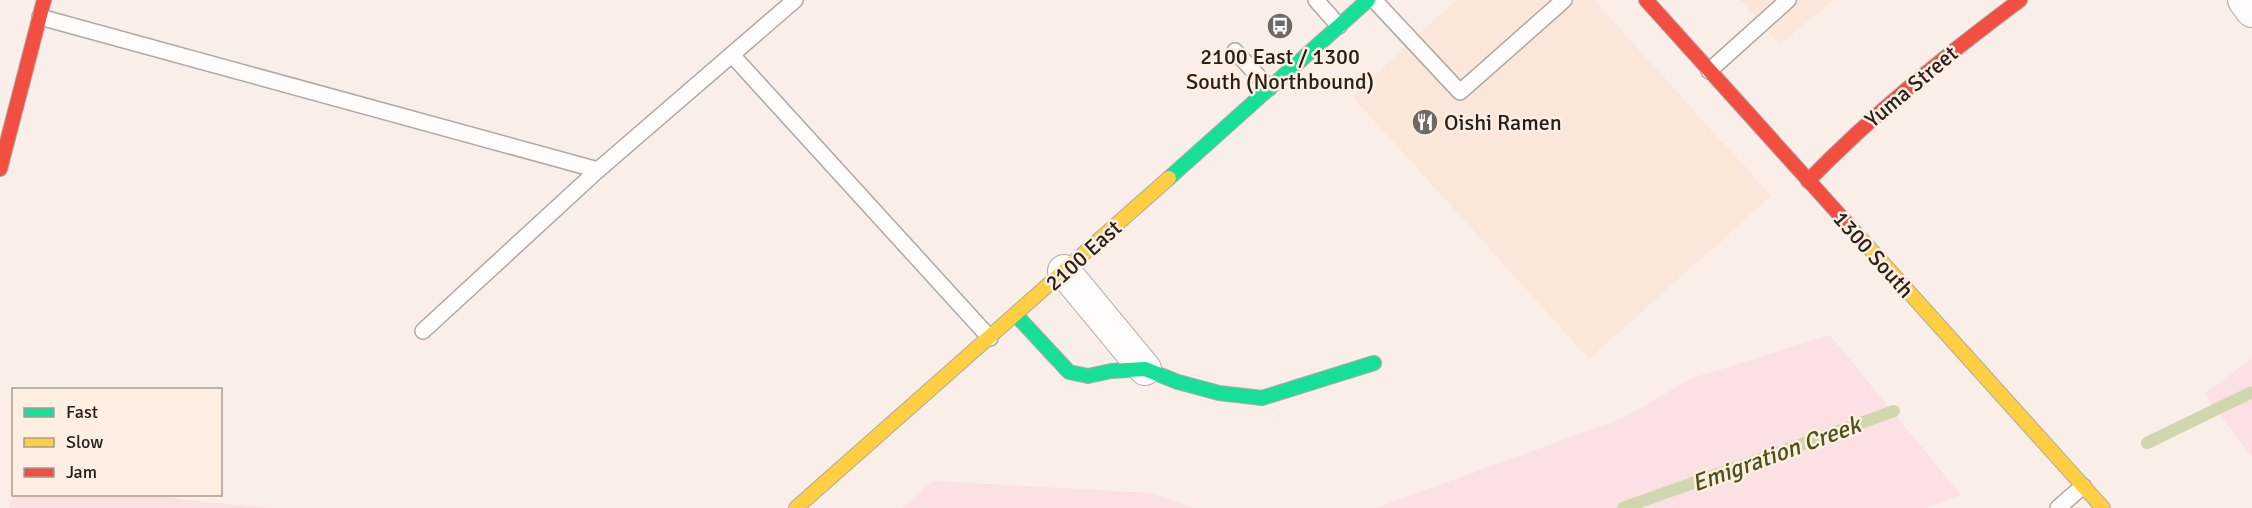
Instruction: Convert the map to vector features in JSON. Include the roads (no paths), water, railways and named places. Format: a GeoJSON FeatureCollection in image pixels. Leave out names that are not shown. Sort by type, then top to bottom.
{"type":"FeatureCollection","features":[{"type":"Feature","properties":{"kind":"street"},"geometry":{"type":"LineString","coordinates":[[0,169],[44,0]]}},
{"type":"Feature","properties":{"kind":"street","name":"2100 East"},"geometry":{"type":"LineString","coordinates":[[796,508],[1368,0]]}},
{"type":"Feature","properties":{"kind":"street","name":"1300 South"},"geometry":{"type":"LineString","coordinates":[[1646,0],[2103,508]]}},
{"type":"Feature","properties":{"kind":"street","name":"Yuma Street"},"geometry":{"type":"LineString","coordinates":[[1808,181],[1841,146],[1957,46],[2020,0]]}},
{"type":"Feature","properties":{"kind":"street"},"geometry":{"type":"LineString","coordinates":[[2244,0],[2252,11]]}},
{"type":"Feature","properties":{"kind":"street"},"geometry":{"type":"LineString","coordinates":[[1064,271],[1145,369]]}},
{"type":"Feature","properties":{"kind":"street"},"geometry":{"type":"LineString","coordinates":[[1016,315],[1069,372],[1078,375],[1112,370],[1145,369],[1178,382],[1219,393],[1262,398],[1374,363]]}},
{"type":"Feature","properties":{"kind":"lane"},"geometry":{"type":"LineString","coordinates":[[423,331],[598,170],[733,56],[795,0]]}},
{"type":"Feature","properties":{"kind":"lane"},"geometry":{"type":"LineString","coordinates":[[1316,0],[1339,26]]}},
{"type":"Feature","properties":{"kind":"lane"},"geometry":{"type":"LineString","coordinates":[[1374,0],[1460,92],[1564,0]]}},
{"type":"Feature","properties":{"kind":"lane"},"geometry":{"type":"LineString","coordinates":[[1709,71],[1788,0]]}},
{"type":"Feature","properties":{"kind":"lane"},"geometry":{"type":"LineString","coordinates":[[40,17],[598,170]]}},
{"type":"Feature","properties":{"kind":"lane"},"geometry":{"type":"LineString","coordinates":[[1235,51],[1269,88]]}},
{"type":"Feature","properties":{"kind":"lane"},"geometry":{"type":"LineString","coordinates":[[733,56],[990,338]]}},
{"type":"Feature","properties":{"kind":"lane"},"geometry":{"type":"LineString","coordinates":[[2058,508],[2083,486]]}},
{"type":"Feature","properties":{"kind":"waterway","name":"Emigration Creek"},"geometry":{"type":"LineString","coordinates":[[2147,443],[2252,392]]}},
{"type":"Feature","properties":{"kind":"waterway","name":"Emigration Creek"},"geometry":{"type":"LineString","coordinates":[[1623,508],[1894,411]]}},
{"type":"Feature","properties":{"kind":"place","name":"2100 East / 1300 South (Northbound)"},"geometry":{"type":"Point","coordinates":[1280,26]}},
{"type":"Feature","properties":{"kind":"place","name":"Oishi Ramen"},"geometry":{"type":"Point","coordinates":[1425,122]}}]}
